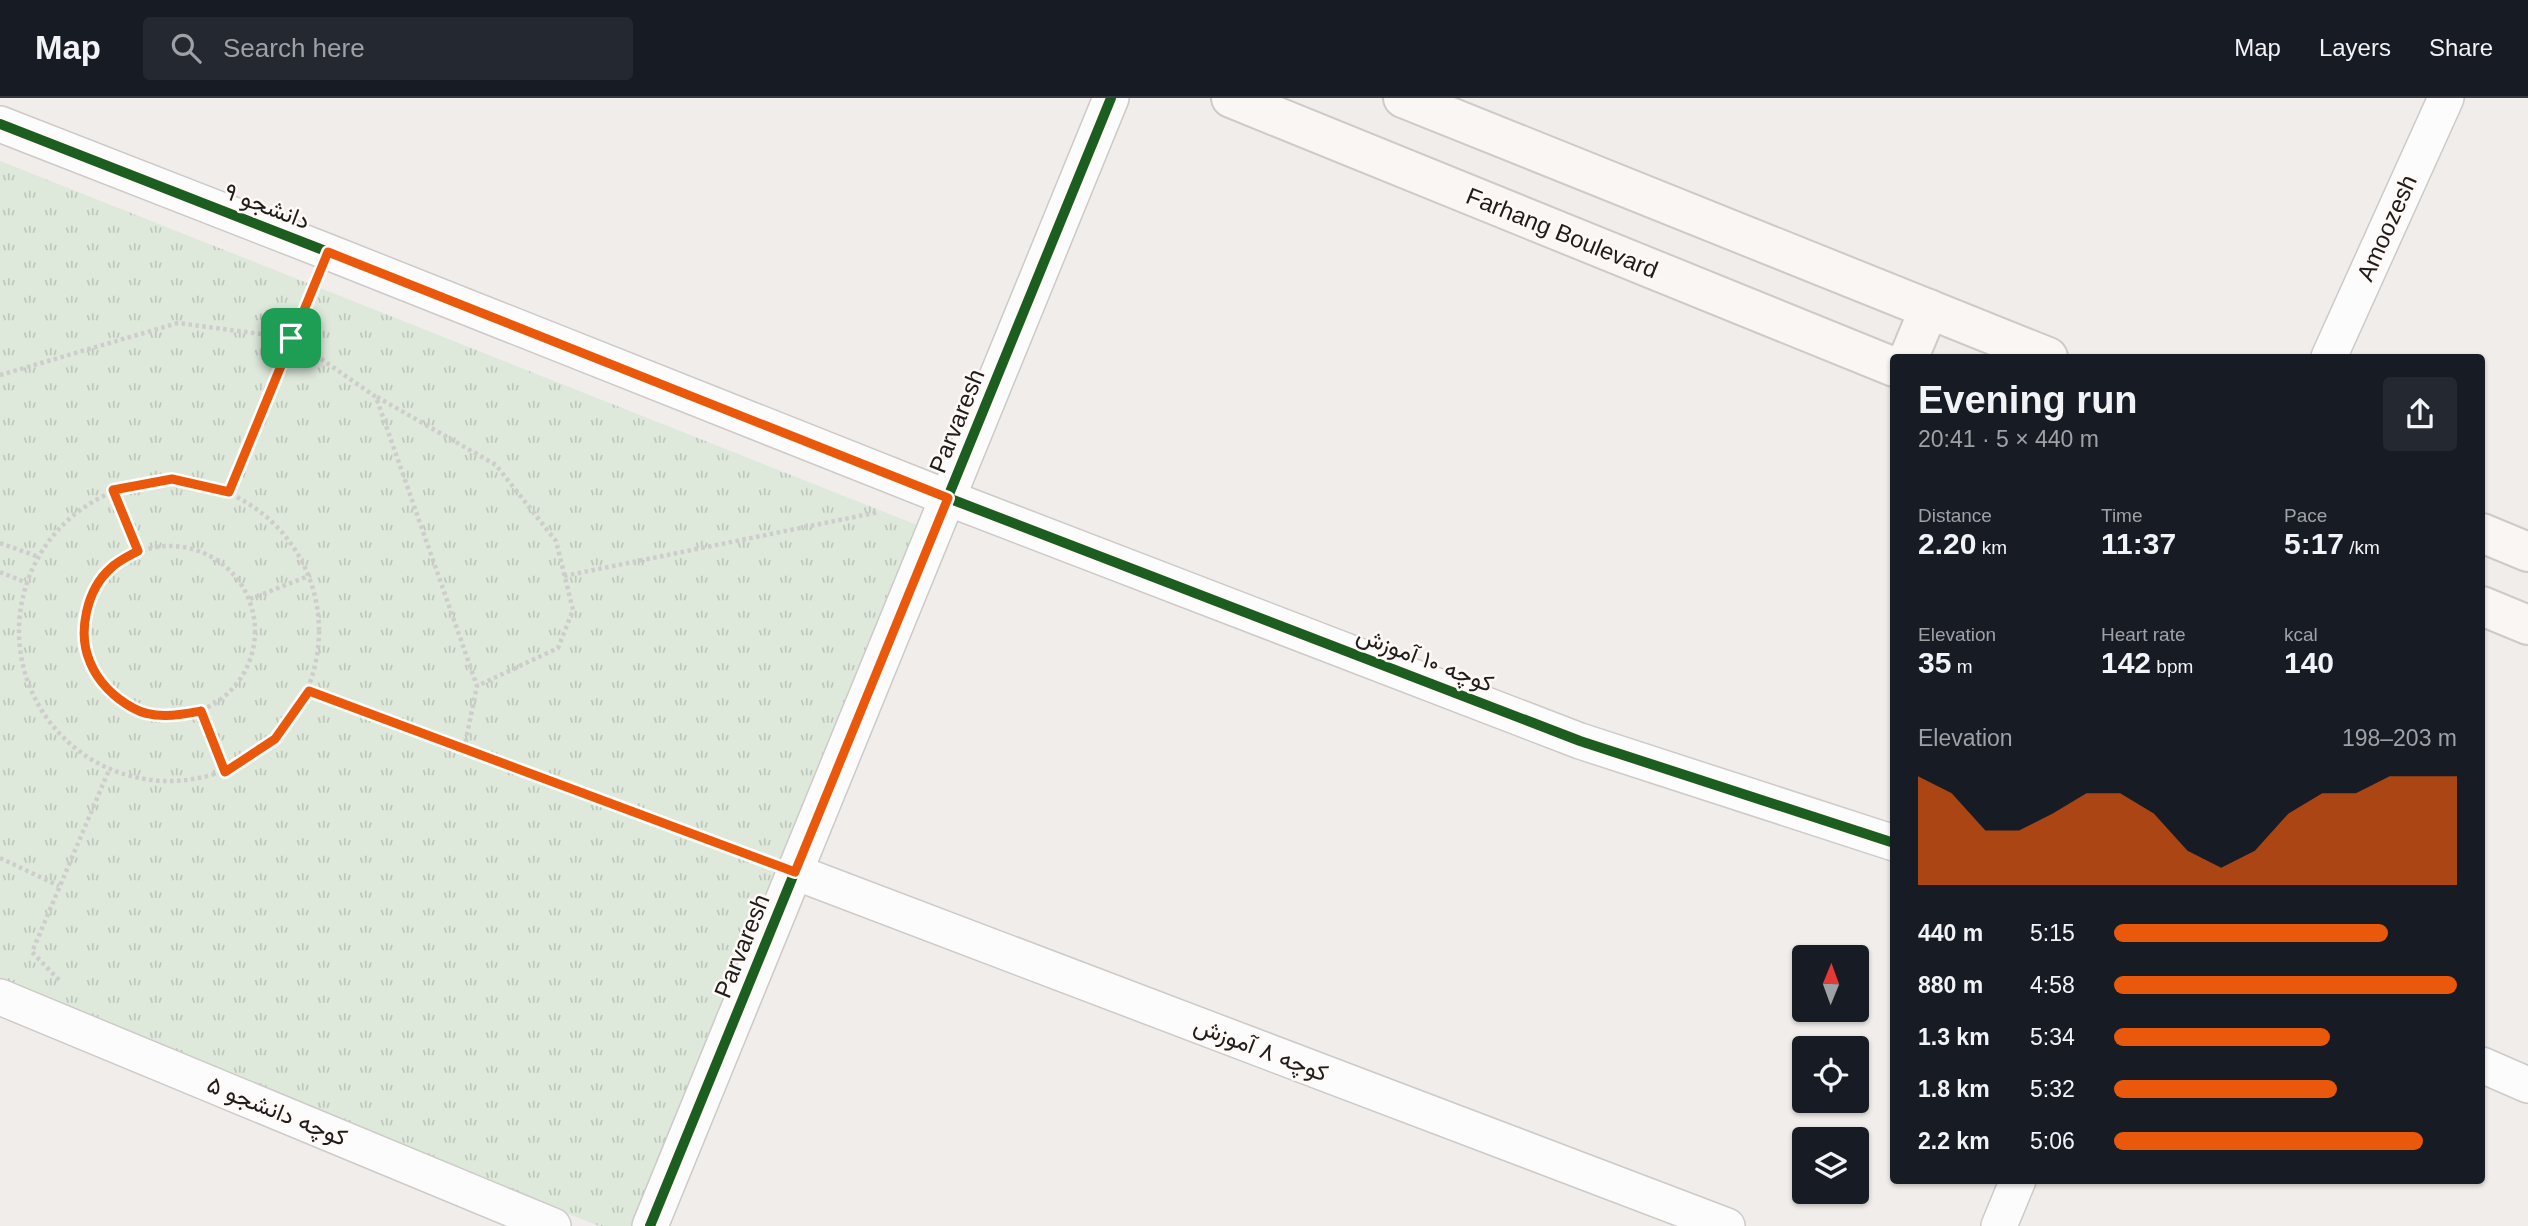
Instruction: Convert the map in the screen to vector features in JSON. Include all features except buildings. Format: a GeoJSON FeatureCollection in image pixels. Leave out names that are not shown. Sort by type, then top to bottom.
{"type":"FeatureCollection","features":[{"type":"Feature","properties":{"kind":"street","name":"Parvaresh"},"geometry":{"type":"LineString","coordinates":[[650,1226],[1111,98]]}},
{"type":"Feature","properties":{"kind":"street","name":"Farhang Boulevard"},"geometry":{"type":"LineString","coordinates":[[1231,98],[1890,365]]}},
{"type":"Feature","properties":{"kind":"street"},"geometry":{"type":"LineString","coordinates":[[1403,98],[2041,354]]}},
{"type":"Feature","properties":{"kind":"street","name":"Amoozesh"},"geometry":{"type":"LineString","coordinates":[[2330,354],[2446,98]]}},
{"type":"Feature","properties":{"kind":"street","name":"دانشجو ۹"},"geometry":{"type":"LineString","coordinates":[[0,124],[948,498]]}},
{"type":"Feature","properties":{"kind":"street"},"geometry":{"type":"LineString","coordinates":[[1910,354],[1929,309]]}},
{"type":"Feature","properties":{"kind":"street","name":"کوچه ۱۰ آموزش"},"geometry":{"type":"LineString","coordinates":[[948,498],[1580,741],[1890,842]]}},
{"type":"Feature","properties":{"kind":"street"},"geometry":{"type":"LineString","coordinates":[[2485,534],[2528,552]]}},
{"type":"Feature","properties":{"kind":"street"},"geometry":{"type":"LineString","coordinates":[[2485,607],[2528,625]]}},
{"type":"Feature","properties":{"kind":"street","name":"کوچه ۸ آموزش"},"geometry":{"type":"LineString","coordinates":[[795,872],[1727,1226]]}},
{"type":"Feature","properties":{"kind":"street","name":"کوچه دانشجو ۵"},"geometry":{"type":"LineString","coordinates":[[0,997],[553,1226]]}},
{"type":"Feature","properties":{"kind":"street"},"geometry":{"type":"LineString","coordinates":[[2485,1067],[2528,1085]]}},
{"type":"Feature","properties":{"kind":"street"},"geometry":{"type":"LineString","coordinates":[[1999,1226],[2016,1184]]}},
{"type":"Feature","properties":{"kind":"path"},"geometry":{"type":"LineString","coordinates":[[229,492],[328,252]]}},
{"type":"Feature","properties":{"kind":"path"},"geometry":{"type":"LineString","coordinates":[[0,375],[178,323],[291,338],[376,397],[496,465],[556,541],[573,610],[558,648],[477,686]]}},
{"type":"Feature","properties":{"kind":"path"},"geometry":{"type":"LineString","coordinates":[[376,397],[477,686],[464,749]]}},
{"type":"Feature","properties":{"kind":"path"},"geometry":{"type":"LineString","coordinates":[[172,479],[229,492],[279,526],[311,575],[321,633],[309,691],[275,739],[225,772],[167,782],[109,769],[60,736],[28,686],[17,628],[30,570],[64,522],[113,490],[172,479]]}},
{"type":"Feature","properties":{"kind":"path"},"geometry":{"type":"LineString","coordinates":[[113,490],[138,551]]}},
{"type":"Feature","properties":{"kind":"path"},"geometry":{"type":"LineString","coordinates":[[564,576],[880,512]]}},
{"type":"Feature","properties":{"kind":"path"},"geometry":{"type":"LineString","coordinates":[[0,543],[39,557]]}},
{"type":"Feature","properties":{"kind":"path"},"geometry":{"type":"LineString","coordinates":[[172,544],[205,552],[233,571],[250,599],[257,632],[249,665],[230,693],[201,711],[168,717],[135,709],[107,690],[89,661],[83,629],[91,596],[110,568],[138,551],[172,544]]}},
{"type":"Feature","properties":{"kind":"path"},"geometry":{"type":"LineString","coordinates":[[0,572],[27,583]]}},
{"type":"Feature","properties":{"kind":"path"},"geometry":{"type":"LineString","coordinates":[[250,599],[311,575]]}},
{"type":"Feature","properties":{"kind":"path"},"geometry":{"type":"LineString","coordinates":[[309,691],[795,872]]}},
{"type":"Feature","properties":{"kind":"path"},"geometry":{"type":"LineString","coordinates":[[201,711],[225,772]]}},
{"type":"Feature","properties":{"kind":"path"},"geometry":{"type":"LineString","coordinates":[[72,1027],[67,989],[32,952],[109,769]]}},
{"type":"Feature","properties":{"kind":"path"},"geometry":{"type":"LineString","coordinates":[[0,858],[59,887]]}},
{"type":"Feature","properties":{"kind":"green space"},"geometry":{"type":"Polygon","coordinates":[[[0,161],[917,525],[636,1226],[599,1226],[0,988],[0,161]]]}},
{"type":"Feature","properties":{"kind":"cycle path"},"geometry":{"type":"LineString","coordinates":[[650,1226],[1111,98]]}},
{"type":"Feature","properties":{"kind":"cycle path"},"geometry":{"type":"LineString","coordinates":[[0,124],[948,498],[1580,741],[1890,842]]}},
{"type":"Feature","properties":{"kind":"route"},"geometry":{"type":"LineString","coordinates":[[328,252],[948,498],[795,872],[309,691],[275,739],[225,772],[201,711],[168,717],[135,709],[107,690],[89,661],[83,629],[91,596],[110,568],[138,551],[113,490],[172,479],[229,492],[291,338],[328,252]]}}]}
